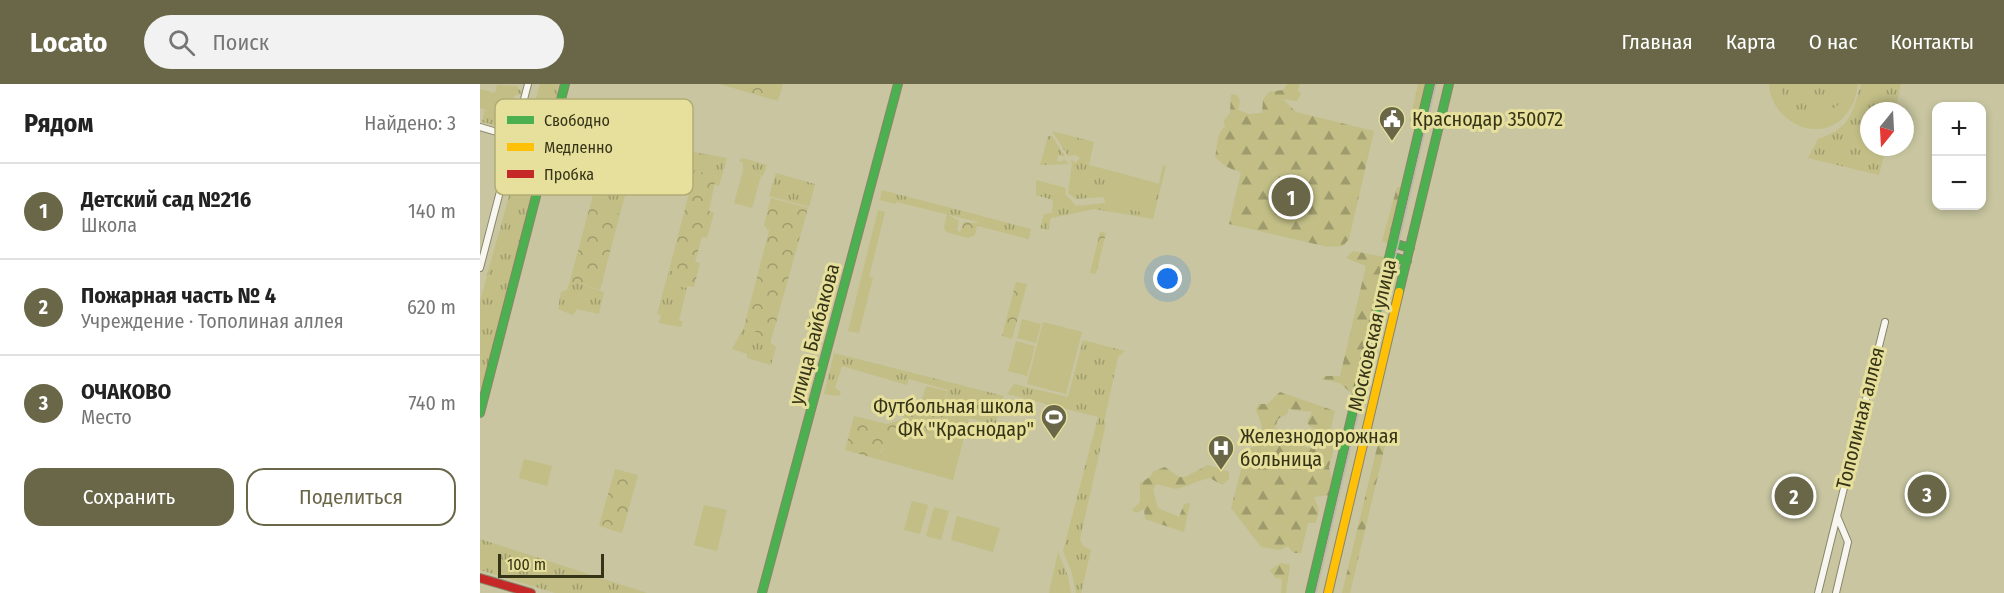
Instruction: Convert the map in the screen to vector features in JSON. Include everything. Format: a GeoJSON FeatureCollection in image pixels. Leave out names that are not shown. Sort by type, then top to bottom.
{"type":"FeatureCollection","features":[{"type":"Feature","properties":{"kind":"street"},"geometry":{"type":"LineString","coordinates":[[524,99],[528,84]]}},
{"type":"Feature","properties":{"kind":"street"},"geometry":{"type":"LineString","coordinates":[[561,99],[565,84]]}},
{"type":"Feature","properties":{"kind":"street","name":"улица Байбакова"},"geometry":{"type":"LineString","coordinates":[[762,593],[898,84]]}},
{"type":"Feature","properties":{"kind":"street","name":"Московская улица"},"geometry":{"type":"LineString","coordinates":[[1310,593],[1430,84]]}},
{"type":"Feature","properties":{"kind":"street","name":"Московская улица"},"geometry":{"type":"LineString","coordinates":[[1328,593],[1449,84]]}},
{"type":"Feature","properties":{"kind":"street"},"geometry":{"type":"LineString","coordinates":[[480,127],[495,131]]}},
{"type":"Feature","properties":{"kind":"street"},"geometry":{"type":"LineString","coordinates":[[480,268],[499,195]]}},
{"type":"Feature","properties":{"kind":"street"},"geometry":{"type":"LineString","coordinates":[[480,413],[482,396],[535,195]]}},
{"type":"Feature","properties":{"kind":"street"},"geometry":{"type":"LineString","coordinates":[[1393,243],[1410,248]]}},
{"type":"Feature","properties":{"kind":"street"},"geometry":{"type":"LineString","coordinates":[[1389,256],[1407,261]]}},
{"type":"Feature","properties":{"kind":"street","name":"Тополиная аллея"},"geometry":{"type":"LineString","coordinates":[[1818,593],[1885,321]]}},
{"type":"Feature","properties":{"kind":"street","name":"Тополиная аллея"},"geometry":{"type":"LineString","coordinates":[[1836,515],[1848,542],[1836,593]]}},
{"type":"Feature","properties":{"kind":"street"},"geometry":{"type":"LineString","coordinates":[[480,578],[531,593]]}},
{"type":"Feature","properties":{"kind":"green space"},"geometry":{"type":"Polygon","coordinates":[[[540,84],[559,84],[555,99],[536,99],[540,84]]]}},
{"type":"Feature","properties":{"kind":"green space"},"geometry":{"type":"Polygon","coordinates":[[[719,84],[783,84],[778,101],[719,84]]]}},
{"type":"Feature","properties":{"kind":"green space"},"geometry":{"type":"Polygon","coordinates":[[[1287,84],[1300,84],[1298,91],[1301,94],[1297,101],[1283,99],[1296,112],[1374,131],[1349,239],[1343,246],[1328,247],[1229,224],[1241,172],[1227,167],[1215,157],[1218,137],[1225,127],[1224,120],[1230,113],[1231,94],[1237,95],[1240,101],[1238,110],[1249,114],[1262,113],[1263,100],[1269,92],[1283,90],[1287,84]]]}},
{"type":"Feature","properties":{"kind":"green space"},"geometry":{"type":"Polygon","coordinates":[[[1418,84],[1428,84],[1419,123],[1410,121],[1418,84]]]}},
{"type":"Feature","properties":{"kind":"green space"},"geometry":{"type":"Polygon","coordinates":[[[1769,84],[1779,84],[1784,97],[1792,106],[1803,112],[1814,114],[1826,112],[1837,106],[1845,97],[1851,84],[1858,84],[1853,104],[1839,121],[1827,128],[1814,129],[1789,120],[1779,110],[1772,98],[1769,84]]]}},
{"type":"Feature","properties":{"kind":"green space"},"geometry":{"type":"Polygon","coordinates":[[[1779,84],[1851,84],[1845,97],[1836,107],[1826,113],[1814,115],[1803,113],[1792,107],[1784,98],[1779,84]]]}},
{"type":"Feature","properties":{"kind":"green space"},"geometry":{"type":"Polygon","coordinates":[[[1861,84],[1901,84],[1897,102],[1860,102],[1860,156],[1884,156],[1879,175],[1808,158],[1818,139],[1829,135],[1843,125],[1855,104],[1861,84]]]}},
{"type":"Feature","properties":{"kind":"green space"},"geometry":{"type":"Polygon","coordinates":[[[497,85],[517,86],[522,93],[509,99],[510,97],[495,93],[497,85]]]}},
{"type":"Feature","properties":{"kind":"green space"},"geometry":{"type":"Polygon","coordinates":[[[480,89],[510,97],[509,99],[495,99],[495,112],[480,108],[480,89]]]}},
{"type":"Feature","properties":{"kind":"green space"},"geometry":{"type":"Polygon","coordinates":[[[485,109],[495,112],[495,125],[482,122],[485,109]]]}},
{"type":"Feature","properties":{"kind":"green space"},"geometry":{"type":"Polygon","coordinates":[[[1052,131],[1094,142],[1089,165],[1116,172],[1107,205],[1152,214],[1163,165],[1166,166],[1153,219],[1095,209],[1051,218],[1048,230],[1040,228],[1044,214],[1052,213],[1053,200],[1036,195],[1036,180],[1066,188],[1065,194],[1076,206],[1105,203],[1104,197],[1076,199],[1068,193],[1072,163],[1070,159],[1076,163],[1080,158],[1076,155],[1068,156],[1052,131]]]}},
{"type":"Feature","properties":{"kind":"green space"},"geometry":{"type":"Polygon","coordinates":[[[1048,136],[1052,136],[1065,157],[1058,155],[1057,161],[1062,162],[1064,159],[1069,164],[1040,165],[1048,136]]]}},
{"type":"Feature","properties":{"kind":"green space"},"geometry":{"type":"Polygon","coordinates":[[[694,152],[727,158],[719,186],[714,184],[716,176],[693,170],[694,152]]]}},
{"type":"Feature","properties":{"kind":"green space"},"geometry":{"type":"Polygon","coordinates":[[[743,158],[767,165],[763,176],[743,171],[743,163],[739,160],[743,158]]]}},
{"type":"Feature","properties":{"kind":"green space"},"geometry":{"type":"Polygon","coordinates":[[[693,170],[716,176],[709,211],[714,213],[707,238],[702,237],[695,262],[700,263],[694,287],[677,286],[679,275],[688,278],[689,272],[684,271],[683,274],[669,270],[689,195],[693,195],[693,170]]]}},
{"type":"Feature","properties":{"kind":"green space"},"geometry":{"type":"Polygon","coordinates":[[[743,171],[761,176],[752,208],[734,203],[743,171]]]}},
{"type":"Feature","properties":{"kind":"green space"},"geometry":{"type":"Polygon","coordinates":[[[1116,172],[1160,184],[1152,214],[1107,205],[1116,172]]]}},
{"type":"Feature","properties":{"kind":"green space"},"geometry":{"type":"Polygon","coordinates":[[[776,173],[815,184],[809,207],[769,196],[776,173]]]}},
{"type":"Feature","properties":{"kind":"green space"},"geometry":{"type":"Polygon","coordinates":[[[1397,187],[1404,187],[1388,244],[1382,241],[1397,187]]]}},
{"type":"Feature","properties":{"kind":"green space"},"geometry":{"type":"Polygon","coordinates":[[[882,190],[1031,229],[1029,239],[978,226],[978,222],[880,200],[882,190]]]}},
{"type":"Feature","properties":{"kind":"green space"},"geometry":{"type":"Polygon","coordinates":[[[509,195],[532,195],[484,387],[480,388],[480,301],[509,195]]]}},
{"type":"Feature","properties":{"kind":"green space"},"geometry":{"type":"Polygon","coordinates":[[[593,195],[625,195],[620,214],[590,206],[593,195]]]}},
{"type":"Feature","properties":{"kind":"green space"},"geometry":{"type":"Polygon","coordinates":[[[771,198],[808,208],[770,344],[758,333],[744,327],[769,231],[764,225],[771,198]]]}},
{"type":"Feature","properties":{"kind":"green space"},"geometry":{"type":"Polygon","coordinates":[[[590,206],[620,214],[600,290],[570,281],[590,206]]]}},
{"type":"Feature","properties":{"kind":"green space"},"geometry":{"type":"Polygon","coordinates":[[[878,210],[885,212],[869,277],[873,278],[859,333],[848,331],[878,210]]]}},
{"type":"Feature","properties":{"kind":"green space"},"geometry":{"type":"Polygon","coordinates":[[[947,214],[959,221],[957,230],[960,232],[964,222],[978,223],[975,235],[968,238],[946,232],[944,227],[947,214]]]}},
{"type":"Feature","properties":{"kind":"green space"},"geometry":{"type":"Polygon","coordinates":[[[1100,232],[1106,233],[1096,274],[1090,273],[1100,232]]]}},
{"type":"Feature","properties":{"kind":"green space"},"geometry":{"type":"Polygon","coordinates":[[[1353,251],[1385,257],[1352,394],[1340,383],[1321,379],[1326,376],[1340,376],[1366,266],[1346,258],[1353,251]]]}},
{"type":"Feature","properties":{"kind":"green space"},"geometry":{"type":"Polygon","coordinates":[[[669,270],[682,274],[683,270],[690,272],[688,278],[677,285],[687,288],[679,320],[683,322],[681,327],[659,323],[661,315],[657,314],[669,270]]]}},
{"type":"Feature","properties":{"kind":"green space"},"geometry":{"type":"Polygon","coordinates":[[[570,281],[604,292],[599,314],[577,309],[573,315],[558,309],[561,292],[567,290],[570,281]]]}},
{"type":"Feature","properties":{"kind":"green space"},"geometry":{"type":"Polygon","coordinates":[[[1016,282],[1027,284],[1012,339],[1002,336],[1016,282]]]}},
{"type":"Feature","properties":{"kind":"green space"},"geometry":{"type":"Polygon","coordinates":[[[1022,319],[1041,324],[1036,343],[1017,338],[1022,319]]]}},
{"type":"Feature","properties":{"kind":"green space"},"geometry":{"type":"Polygon","coordinates":[[[1043,322],[1082,332],[1066,394],[1027,384],[1043,322]]]}},
{"type":"Feature","properties":{"kind":"green space"},"geometry":{"type":"Polygon","coordinates":[[[744,327],[758,333],[776,347],[771,365],[747,358],[747,354],[732,349],[744,327]]]}},
{"type":"Feature","properties":{"kind":"green space"},"geometry":{"type":"Polygon","coordinates":[[[1083,340],[1125,351],[1118,357],[1080,539],[1083,546],[1091,550],[1081,593],[1076,593],[1072,573],[1063,551],[1098,417],[1007,394],[1014,384],[1068,397],[1083,340]]]}},
{"type":"Feature","properties":{"kind":"green space"},"geometry":{"type":"Polygon","coordinates":[[[1016,341],[1035,346],[1027,376],[1008,371],[1016,341]]]}},
{"type":"Feature","properties":{"kind":"green space"},"geometry":{"type":"Polygon","coordinates":[[[834,353],[1004,396],[995,425],[943,411],[948,390],[909,379],[907,385],[842,366],[835,388],[841,392],[839,396],[824,394],[834,353]]]}},
{"type":"Feature","properties":{"kind":"green space"},"geometry":{"type":"Polygon","coordinates":[[[926,386],[947,391],[943,406],[922,400],[926,386]]]}},
{"type":"Feature","properties":{"kind":"green space"},"geometry":{"type":"Polygon","coordinates":[[[1280,392],[1335,411],[1330,432],[1322,435],[1319,430],[1310,427],[1307,422],[1312,412],[1288,409],[1287,414],[1278,419],[1274,431],[1276,435],[1283,432],[1291,435],[1296,442],[1306,447],[1319,449],[1322,442],[1329,440],[1334,448],[1329,467],[1332,479],[1330,495],[1314,497],[1319,510],[1316,523],[1308,523],[1301,553],[1293,553],[1288,546],[1280,550],[1261,547],[1231,508],[1246,450],[1258,445],[1262,426],[1256,410],[1258,404],[1267,404],[1280,392]]]}},
{"type":"Feature","properties":{"kind":"green space"},"geometry":{"type":"Polygon","coordinates":[[[908,402],[956,415],[949,440],[923,433],[882,449],[877,459],[845,450],[854,416],[887,424],[903,419],[908,402]]]}},
{"type":"Feature","properties":{"kind":"green space"},"geometry":{"type":"Polygon","coordinates":[[[956,415],[969,418],[953,480],[877,459],[883,449],[899,438],[928,435],[949,439],[956,415]]]}},
{"type":"Feature","properties":{"kind":"green space"},"geometry":{"type":"Polygon","coordinates":[[[1379,439],[1386,442],[1350,593],[1342,593],[1379,439]]]}},
{"type":"Feature","properties":{"kind":"green space"},"geometry":{"type":"Polygon","coordinates":[[[524,459],[552,466],[547,486],[519,478],[524,459]]]}},
{"type":"Feature","properties":{"kind":"green space"},"geometry":{"type":"Polygon","coordinates":[[[1208,465],[1229,472],[1229,479],[1222,485],[1210,478],[1176,489],[1156,484],[1153,490],[1158,508],[1179,517],[1184,504],[1190,503],[1184,532],[1145,519],[1144,509],[1136,513],[1132,510],[1140,502],[1140,483],[1150,477],[1154,471],[1165,467],[1179,477],[1185,477],[1208,465]]]}},
{"type":"Feature","properties":{"kind":"green space"},"geometry":{"type":"Polygon","coordinates":[[[615,469],[638,475],[622,533],[599,526],[615,469]]]}},
{"type":"Feature","properties":{"kind":"green space"},"geometry":{"type":"Polygon","coordinates":[[[912,501],[928,505],[920,534],[904,530],[912,501]]]}},
{"type":"Feature","properties":{"kind":"green space"},"geometry":{"type":"Polygon","coordinates":[[[704,505],[727,510],[717,551],[694,545],[704,505]]]}},
{"type":"Feature","properties":{"kind":"green space"},"geometry":{"type":"Polygon","coordinates":[[[934,507],[949,511],[941,540],[926,536],[934,507]]]}},
{"type":"Feature","properties":{"kind":"green space"},"geometry":{"type":"Polygon","coordinates":[[[957,516],[1000,528],[993,552],[951,540],[957,516]]]}},
{"type":"Feature","properties":{"kind":"green space"},"geometry":{"type":"Polygon","coordinates":[[[480,539],[647,593],[555,593],[480,570],[480,539]]]}},
{"type":"Feature","properties":{"kind":"green space"},"geometry":{"type":"Polygon","coordinates":[[[1058,552],[1068,576],[1071,593],[1049,593],[1058,552]]]}},
{"type":"Feature","properties":{"kind":"green space"},"geometry":{"type":"Polygon","coordinates":[[[1281,563],[1290,565],[1286,593],[1281,593],[1282,579],[1275,578],[1270,570],[1281,563]]]}},
{"type":"Feature","properties":{"kind":"tram line"},"geometry":{"type":"LineString","coordinates":[[1316,593],[1436,84]]}},
{"type":"Feature","properties":{"kind":"traffic: fast"},"geometry":{"type":"LineString","coordinates":[[561,99],[565,84]]}},
{"type":"Feature","properties":{"kind":"traffic: fast"},"geometry":{"type":"LineString","coordinates":[[762,593],[898,84]]}},
{"type":"Feature","properties":{"kind":"traffic: fast"},"geometry":{"type":"LineString","coordinates":[[1310,593],[1430,84]]}},
{"type":"Feature","properties":{"kind":"traffic: fast"},"geometry":{"type":"LineString","coordinates":[[1399,292],[1449,84]]}},
{"type":"Feature","properties":{"kind":"traffic: fast"},"geometry":{"type":"LineString","coordinates":[[480,413],[536,195]]}},
{"type":"Feature","properties":{"kind":"traffic: fast"},"geometry":{"type":"LineString","coordinates":[[1393,243],[1410,248]]}},
{"type":"Feature","properties":{"kind":"traffic: fast"},"geometry":{"type":"LineString","coordinates":[[1390,256],[1407,261]]}},
{"type":"Feature","properties":{"kind":"traffic: slow"},"geometry":{"type":"LineString","coordinates":[[1328,593],[1399,292]]}},
{"type":"Feature","properties":{"kind":"traffic: jam"},"geometry":{"type":"LineString","coordinates":[[480,578],[531,593]]}},
{"type":"Feature","properties":{"kind":"place","name":"Краснодар 350072"},"geometry":{"type":"Point","coordinates":[1392,142]}},
{"type":"Feature","properties":{"kind":"place","name":"Детский сад №216"},"geometry":{"type":"Point","coordinates":[1291,197]}},
{"type":"Feature","properties":{"kind":"place","name":"Футбольная школа ФК \"Краснодар\""},"geometry":{"type":"Point","coordinates":[1054,440]}},
{"type":"Feature","properties":{"kind":"place","name":"Железнодорожная больница"},"geometry":{"type":"Point","coordinates":[1221,471]}},
{"type":"Feature","properties":{"kind":"place","name":"ОЧАКОВО"},"geometry":{"type":"Point","coordinates":[1927,494]}},
{"type":"Feature","properties":{"kind":"place","name":"Пожарная часть № 4"},"geometry":{"type":"Point","coordinates":[1794,496]}}]}
